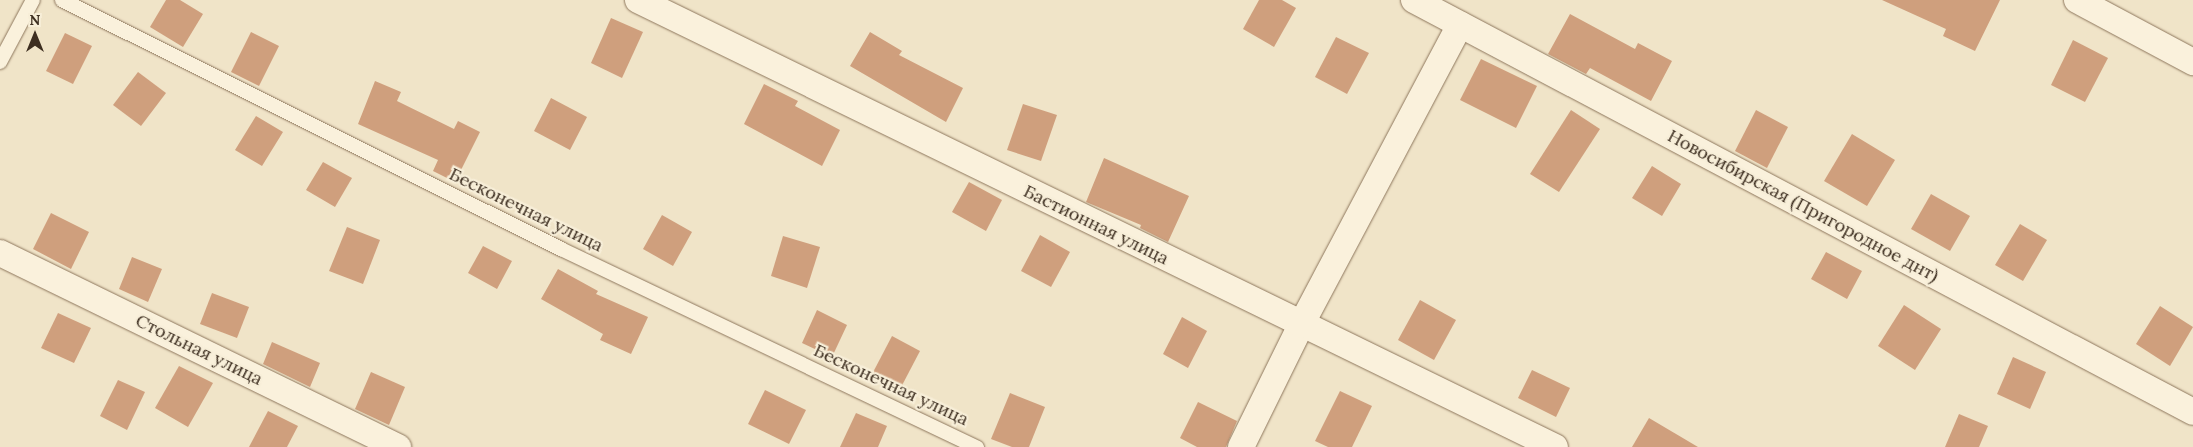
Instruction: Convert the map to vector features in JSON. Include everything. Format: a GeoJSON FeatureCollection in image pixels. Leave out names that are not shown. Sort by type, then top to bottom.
{"type":"FeatureCollection","features":[{"type":"Feature","properties":{"kind":"street","name":"Бастионная улица"},"geometry":{"type":"LineString","coordinates":[[638,0],[1301,326],[1555,447]]}},
{"type":"Feature","properties":{"kind":"street","name":"Новосибирская (Пригородное днт)"},"geometry":{"type":"LineString","coordinates":[[1414,0],[2193,412]]}},
{"type":"Feature","properties":{"kind":"street"},"geometry":{"type":"LineString","coordinates":[[2077,0],[2193,62]]}},
{"type":"Feature","properties":{"kind":"street"},"geometry":{"type":"LineString","coordinates":[[1241,447],[1301,326],[1460,25]]}},
{"type":"Feature","properties":{"kind":"street","name":"Стольная улица"},"geometry":{"type":"LineString","coordinates":[[0,253],[398,447]]}},
{"type":"Feature","properties":{"kind":"lane"},"geometry":{"type":"LineString","coordinates":[[0,62],[33,0]]}},
{"type":"Feature","properties":{"kind":"lane","name":"Бесконечная улица"},"geometry":{"type":"LineString","coordinates":[[62,0],[561,249],[978,447]]}},
{"type":"Feature","properties":{"kind":"building"},"geometry":{"type":"Polygon","coordinates":[[[166,0],[180,0],[203,14],[183,47],[150,27],[166,0]]]}},
{"type":"Feature","properties":{"kind":"building"},"geometry":{"type":"Polygon","coordinates":[[[1259,0],[1282,0],[1296,8],[1274,47],[1243,29],[1259,0]]]}},
{"type":"Feature","properties":{"kind":"building"},"geometry":{"type":"Polygon","coordinates":[[[1882,0],[2000,0],[1975,51],[1943,36],[1946,29],[1882,0]]]}},
{"type":"Feature","properties":{"kind":"building"},"geometry":{"type":"Polygon","coordinates":[[[1570,14],[1635,49],[1638,43],[1672,61],[1651,101],[1590,68],[1586,74],[1548,54],[1570,14]]]}},
{"type":"Feature","properties":{"kind":"building"},"geometry":{"type":"Polygon","coordinates":[[[611,18],[643,32],[622,78],[591,63],[611,18]]]}},
{"type":"Feature","properties":{"kind":"building"},"geometry":{"type":"Polygon","coordinates":[[[251,32],[279,46],[259,86],[231,72],[251,32]]]}},
{"type":"Feature","properties":{"kind":"building"},"geometry":{"type":"Polygon","coordinates":[[[870,32],[902,51],[899,55],[963,88],[946,122],[850,66],[870,32]]]}},
{"type":"Feature","properties":{"kind":"building"},"geometry":{"type":"Polygon","coordinates":[[[65,33],[92,46],[73,84],[46,71],[65,33]]]}},
{"type":"Feature","properties":{"kind":"building"},"geometry":{"type":"Polygon","coordinates":[[[1336,37],[1369,53],[1347,94],[1315,77],[1336,37]]]}},
{"type":"Feature","properties":{"kind":"building"},"geometry":{"type":"Polygon","coordinates":[[[2073,40],[2108,58],[2085,102],[2051,85],[2073,40]]]}},
{"type":"Feature","properties":{"kind":"building"},"geometry":{"type":"Polygon","coordinates":[[[1481,59],[1537,86],[1516,128],[1460,100],[1481,59]]]}},
{"type":"Feature","properties":{"kind":"building"},"geometry":{"type":"Polygon","coordinates":[[[138,72],[166,93],[141,126],[113,105],[138,72]]]}},
{"type":"Feature","properties":{"kind":"building"},"geometry":{"type":"Polygon","coordinates":[[[375,81],[401,92],[397,101],[454,129],[458,121],[480,132],[455,182],[433,171],[438,160],[358,124],[375,81]]]}},
{"type":"Feature","properties":{"kind":"building"},"geometry":{"type":"Polygon","coordinates":[[[764,84],[798,101],[795,106],[840,130],[822,166],[744,124],[764,84]]]}},
{"type":"Feature","properties":{"kind":"building"},"geometry":{"type":"Polygon","coordinates":[[[551,98],[587,117],[570,150],[534,131],[551,98]]]}},
{"type":"Feature","properties":{"kind":"building"},"geometry":{"type":"Polygon","coordinates":[[[1023,104],[1057,115],[1041,161],[1007,150],[1023,104]]]}},
{"type":"Feature","properties":{"kind":"building"},"geometry":{"type":"Polygon","coordinates":[[[1571,110],[1600,129],[1559,192],[1530,174],[1571,110]]]}},
{"type":"Feature","properties":{"kind":"building"},"geometry":{"type":"Polygon","coordinates":[[[1756,110],[1788,127],[1767,168],[1735,151],[1756,110]]]}},
{"type":"Feature","properties":{"kind":"building"},"geometry":{"type":"Polygon","coordinates":[[[256,116],[283,132],[262,166],[235,150],[256,116]]]}},
{"type":"Feature","properties":{"kind":"building"},"geometry":{"type":"Polygon","coordinates":[[[1852,134],[1895,160],[1867,206],[1824,181],[1852,134]]]}},
{"type":"Feature","properties":{"kind":"building"},"geometry":{"type":"Polygon","coordinates":[[[1104,158],[1189,196],[1168,242],[1140,228],[1141,225],[1086,202],[1104,158]]]}},
{"type":"Feature","properties":{"kind":"building"},"geometry":{"type":"Polygon","coordinates":[[[323,162],[352,178],[335,207],[306,190],[323,162]]]}},
{"type":"Feature","properties":{"kind":"building"},"geometry":{"type":"Polygon","coordinates":[[[1652,166],[1681,184],[1662,216],[1632,198],[1652,166]]]}},
{"type":"Feature","properties":{"kind":"building"},"geometry":{"type":"Polygon","coordinates":[[[969,182],[1002,200],[986,231],[952,212],[969,182]]]}},
{"type":"Feature","properties":{"kind":"building"},"geometry":{"type":"Polygon","coordinates":[[[1931,194],[1970,216],[1950,251],[1911,229],[1931,194]]]}},
{"type":"Feature","properties":{"kind":"building"},"geometry":{"type":"Polygon","coordinates":[[[51,213],[89,232],[71,269],[33,249],[51,213]]]}},
{"type":"Feature","properties":{"kind":"building"},"geometry":{"type":"Polygon","coordinates":[[[662,215],[692,232],[673,266],[643,249],[662,215]]]}},
{"type":"Feature","properties":{"kind":"building"},"geometry":{"type":"Polygon","coordinates":[[[2020,224],[2047,240],[2023,281],[1995,265],[2020,224]]]}},
{"type":"Feature","properties":{"kind":"building"},"geometry":{"type":"Polygon","coordinates":[[[347,227],[380,240],[363,284],[329,271],[347,227]]]}},
{"type":"Feature","properties":{"kind":"building"},"geometry":{"type":"Polygon","coordinates":[[[1040,235],[1070,252],[1051,287],[1021,271],[1040,235]]]}},
{"type":"Feature","properties":{"kind":"building"},"geometry":{"type":"Polygon","coordinates":[[[783,236],[820,247],[807,288],[771,276],[783,236]]]}},
{"type":"Feature","properties":{"kind":"building"},"geometry":{"type":"Polygon","coordinates":[[[483,246],[512,261],[497,289],[468,273],[483,246]]]}},
{"type":"Feature","properties":{"kind":"building"},"geometry":{"type":"Polygon","coordinates":[[[1826,252],[1862,271],[1847,299],[1811,279],[1826,252]]]}},
{"type":"Feature","properties":{"kind":"building"},"geometry":{"type":"Polygon","coordinates":[[[132,257],[162,269],[148,302],[119,289],[132,257]]]}},
{"type":"Feature","properties":{"kind":"building"},"geometry":{"type":"Polygon","coordinates":[[[558,269],[598,291],[596,294],[648,317],[631,354],[600,340],[603,334],[541,299],[558,269]]]}},
{"type":"Feature","properties":{"kind":"building"},"geometry":{"type":"Polygon","coordinates":[[[212,293],[249,307],[237,338],[200,324],[212,293]]]}},
{"type":"Feature","properties":{"kind":"building"},"geometry":{"type":"Polygon","coordinates":[[[1420,300],[1456,320],[1434,360],[1398,340],[1420,300]]]}},
{"type":"Feature","properties":{"kind":"building"},"geometry":{"type":"Polygon","coordinates":[[[1904,305],[1941,329],[1915,370],[1878,346],[1904,305]]]}},
{"type":"Feature","properties":{"kind":"building"},"geometry":{"type":"Polygon","coordinates":[[[2160,306],[2193,327],[2170,366],[2136,344],[2160,306]]]}},
{"type":"Feature","properties":{"kind":"building"},"geometry":{"type":"Polygon","coordinates":[[[817,310],[847,325],[832,357],[802,343],[817,310]]]}},
{"type":"Feature","properties":{"kind":"building"},"geometry":{"type":"Polygon","coordinates":[[[58,313],[91,328],[74,363],[41,348],[58,313]]]}},
{"type":"Feature","properties":{"kind":"building"},"geometry":{"type":"Polygon","coordinates":[[[1182,317],[1207,331],[1188,368],[1163,354],[1182,317]]]}},
{"type":"Feature","properties":{"kind":"building"},"geometry":{"type":"Polygon","coordinates":[[[892,336],[920,351],[898,393],[870,378],[892,336]]]}},
{"type":"Feature","properties":{"kind":"building"},"geometry":{"type":"Polygon","coordinates":[[[272,342],[320,363],[310,387],[263,364],[272,342]]]}},
{"type":"Feature","properties":{"kind":"building"},"geometry":{"type":"Polygon","coordinates":[[[2013,357],[2046,372],[2030,409],[1997,394],[2013,357]]]}},
{"type":"Feature","properties":{"kind":"building"},"geometry":{"type":"Polygon","coordinates":[[[179,366],[213,383],[188,427],[155,408],[179,366]]]}},
{"type":"Feature","properties":{"kind":"building"},"geometry":{"type":"Polygon","coordinates":[[[1532,370],[1570,388],[1556,417],[1518,398],[1532,370]]]}},
{"type":"Feature","properties":{"kind":"building"},"geometry":{"type":"Polygon","coordinates":[[[371,372],[405,387],[389,425],[355,409],[371,372]]]}},
{"type":"Feature","properties":{"kind":"building"},"geometry":{"type":"Polygon","coordinates":[[[118,380],[145,392],[127,430],[100,416],[118,380]]]}},
{"type":"Feature","properties":{"kind":"building"},"geometry":{"type":"Polygon","coordinates":[[[765,390],[806,410],[789,444],[748,424],[765,390]]]}},
{"type":"Feature","properties":{"kind":"building"},"geometry":{"type":"Polygon","coordinates":[[[1340,391],[1372,406],[1352,447],[1328,447],[1315,441],[1340,391]]]}},
{"type":"Feature","properties":{"kind":"building"},"geometry":{"type":"Polygon","coordinates":[[[1010,393],[1045,407],[1029,447],[1012,447],[991,439],[1010,393]]]}},
{"type":"Feature","properties":{"kind":"building"},"geometry":{"type":"Polygon","coordinates":[[[1198,402],[1237,421],[1226,447],[1197,447],[1180,438],[1198,402]]]}},
{"type":"Feature","properties":{"kind":"building"},"geometry":{"type":"Polygon","coordinates":[[[268,411],[298,426],[287,447],[249,447],[268,411]]]}},
{"type":"Feature","properties":{"kind":"building"},"geometry":{"type":"Polygon","coordinates":[[[856,413],[887,426],[878,447],[840,447],[856,413]]]}},
{"type":"Feature","properties":{"kind":"building"},"geometry":{"type":"Polygon","coordinates":[[[1959,414],[1988,426],[1979,447],[1945,447],[1959,414]]]}},
{"type":"Feature","properties":{"kind":"building"},"geometry":{"type":"Polygon","coordinates":[[[1649,418],[1698,447],[1632,447],[1649,418]]]}}]}
